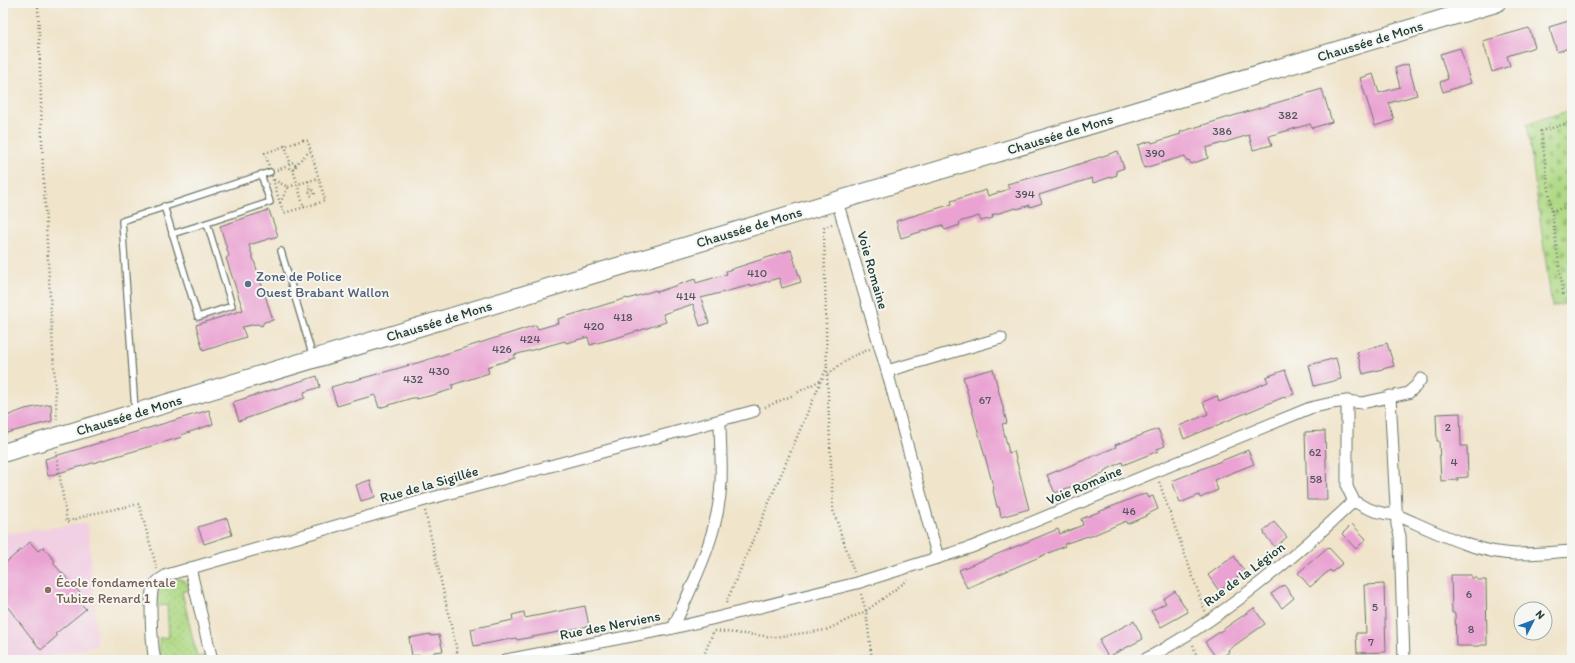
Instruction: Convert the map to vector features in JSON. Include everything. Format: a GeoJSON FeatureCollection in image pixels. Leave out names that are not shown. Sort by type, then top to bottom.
{"type":"FeatureCollection","features":[{"type":"Feature","properties":{"kind":"main road","name":"Chaussée de Mons"},"geometry":{"type":"LineString","coordinates":[[3,453],[1496,3]]}},
{"type":"Feature","properties":{"kind":"street","name":"Voie Romaine"},"geometry":{"type":"LineString","coordinates":[[837,201],[887,371],[938,558],[972,547],[1310,408],[1332,402],[1347,401],[1362,403],[1408,393],[1421,379]]}},
{"type":"Feature","properties":{"kind":"street"},"geometry":{"type":"LineString","coordinates":[[887,371],[1001,338]]}},
{"type":"Feature","properties":{"kind":"street"},"geometry":{"type":"LineString","coordinates":[[1390,396],[1396,515],[1400,543],[1404,660]]}},
{"type":"Feature","properties":{"kind":"street"},"geometry":{"type":"LineString","coordinates":[[1347,401],[1346,486],[1354,501],[1365,508],[1388,515],[1396,515],[1454,540],[1495,551],[1516,554],[1572,551]]}},
{"type":"Feature","properties":{"kind":"street","name":"Rue de la Sigillée"},"geometry":{"type":"LineString","coordinates":[[161,578],[190,568],[565,461],[754,411]]}},
{"type":"Feature","properties":{"kind":"street"},"geometry":{"type":"LineString","coordinates":[[674,628],[703,563],[716,520],[721,483],[720,420]]}},
{"type":"Feature","properties":{"kind":"street","name":"Rue de la Légion"},"geometry":{"type":"LineString","coordinates":[[1144,660],[1209,621],[1279,569],[1354,501]]}},
{"type":"Feature","properties":{"kind":"street","name":"Rue des Nerviens"},"geometry":{"type":"LineString","coordinates":[[506,660],[674,628],[857,583],[938,558]]}},
{"type":"Feature","properties":{"kind":"street"},"geometry":{"type":"LineString","coordinates":[[190,568],[212,660]]}},
{"type":"Feature","properties":{"kind":"street"},"geometry":{"type":"LineString","coordinates":[[155,660],[151,599],[153,588],[161,578]]}},
{"type":"Feature","properties":{"kind":"lane"},"geometry":{"type":"LineString","coordinates":[[136,414],[122,221],[270,172]]}},
{"type":"Feature","properties":{"kind":"lane"},"geometry":{"type":"LineString","coordinates":[[172,234],[270,202],[261,174]]}},
{"type":"Feature","properties":{"kind":"lane"},"geometry":{"type":"LineString","coordinates":[[164,206],[198,317],[232,306],[207,223]]}},
{"type":"Feature","properties":{"kind":"lane"},"geometry":{"type":"LineString","coordinates":[[281,251],[313,359]]}},
{"type":"Feature","properties":{"kind":"path"},"geometry":{"type":"LineString","coordinates":[[38,3],[43,171],[56,437],[67,522],[91,514],[139,504],[157,572],[161,578]]}},
{"type":"Feature","properties":{"kind":"path"},"geometry":{"type":"LineString","coordinates":[[1572,122],[1541,131],[1563,294],[1572,291]]}},
{"type":"Feature","properties":{"kind":"path"},"geometry":{"type":"LineString","coordinates":[[304,139],[308,141],[325,200],[304,208],[284,213],[265,153],[285,145],[304,139]]}},
{"type":"Feature","properties":{"kind":"path"},"geometry":{"type":"LineString","coordinates":[[285,145],[290,162],[288,166],[293,170],[304,208]]}},
{"type":"Feature","properties":{"kind":"path"},"geometry":{"type":"LineString","coordinates":[[293,170],[295,165],[310,151]]}},
{"type":"Feature","properties":{"kind":"path"},"geometry":{"type":"LineString","coordinates":[[290,162],[295,165]]}},
{"type":"Feature","properties":{"kind":"path"},"geometry":{"type":"LineString","coordinates":[[272,178],[288,187]]}},
{"type":"Feature","properties":{"kind":"path"},"geometry":{"type":"LineString","coordinates":[[280,203],[288,187],[318,178]]}},
{"type":"Feature","properties":{"kind":"path"},"geometry":{"type":"LineString","coordinates":[[308,181],[311,191]]}},
{"type":"Feature","properties":{"kind":"path"},"geometry":{"type":"LineString","coordinates":[[1551,211],[1572,206]]}},
{"type":"Feature","properties":{"kind":"path"},"geometry":{"type":"LineString","coordinates":[[843,219],[824,228],[827,374],[833,510],[866,611],[872,660]]}},
{"type":"Feature","properties":{"kind":"path"},"geometry":{"type":"LineString","coordinates":[[754,411],[789,398],[821,380],[851,357],[879,344]]}},
{"type":"Feature","properties":{"kind":"path"},"geometry":{"type":"LineString","coordinates":[[702,660],[828,365]]}},
{"type":"Feature","properties":{"kind":"path"},"geometry":{"type":"LineString","coordinates":[[1155,471],[1209,621]]}},
{"type":"Feature","properties":{"kind":"path"},"geometry":{"type":"LineString","coordinates":[[423,501],[459,660]]}},
{"type":"Feature","properties":{"kind":"path"},"geometry":{"type":"LineString","coordinates":[[714,631],[775,637],[826,630],[866,611],[914,576]]}},
{"type":"Feature","properties":{"kind":"shaded area","name":"École fondamentale Tubize Renard 1"},"geometry":{"type":"Polygon","coordinates":[[[88,523],[97,646],[31,660],[3,660],[3,534],[88,523]]]}},
{"type":"Feature","properties":{"kind":"green space"},"geometry":{"type":"Polygon","coordinates":[[[1572,110],[1572,302],[1552,307],[1527,123],[1572,110]]]}},
{"type":"Feature","properties":{"kind":"green space"},"geometry":{"type":"Polygon","coordinates":[[[176,578],[185,582],[191,589],[182,592],[197,657],[207,655],[208,660],[160,660],[159,638],[169,637],[167,605],[157,606],[158,596],[160,588],[163,584],[176,578]]]}},
{"type":"Feature","properties":{"kind":"building"},"geometry":{"type":"Polygon","coordinates":[[[1572,20],[1572,47],[1557,52],[1549,27],[1572,20]]]}},
{"type":"Feature","properties":{"kind":"building"},"geometry":{"type":"Polygon","coordinates":[[[1529,28],[1535,47],[1507,56],[1510,66],[1492,72],[1483,41],[1529,28]]]}},
{"type":"Feature","properties":{"kind":"building"},"geometry":{"type":"Polygon","coordinates":[[[1460,48],[1471,83],[1443,92],[1440,82],[1448,79],[1440,54],[1460,48]]]}},
{"type":"Feature","properties":{"kind":"building"},"geometry":{"type":"Polygon","coordinates":[[[1408,64],[1417,95],[1389,103],[1394,120],[1375,126],[1360,78],[1373,74],[1379,93],[1400,87],[1395,68],[1408,64]]]}},
{"type":"Feature","properties":{"kind":"building"},"geometry":{"type":"Polygon","coordinates":[[[1322,89],[1332,122],[1312,128],[1310,124],[1269,136],[1272,145],[1253,150],[1249,135],[1206,148],[1208,158],[1191,164],[1189,160],[1186,161],[1185,156],[1144,168],[1138,145],[1151,141],[1152,143],[1181,134],[1180,132],[1322,89]]]}},
{"type":"Feature","properties":{"kind":"building"},"geometry":{"type":"Polygon","coordinates":[[[1118,151],[1124,168],[1116,171],[1117,175],[1093,183],[1092,178],[1039,195],[1042,203],[1030,207],[1030,205],[1016,208],[992,215],[993,218],[981,221],[979,216],[959,222],[960,225],[945,230],[942,225],[901,238],[896,221],[952,204],[951,201],[986,190],[988,196],[1009,189],[1007,184],[1061,170],[1118,151]]]}},
{"type":"Feature","properties":{"kind":"building","name":"Zone de Police Ouest Brabant Wallon"},"geometry":{"type":"Polygon","coordinates":[[[269,210],[278,236],[249,245],[273,320],[264,322],[262,326],[257,324],[242,327],[246,337],[203,351],[196,325],[243,310],[226,258],[229,256],[220,226],[269,210]]]}},
{"type":"Feature","properties":{"kind":"building"},"geometry":{"type":"Polygon","coordinates":[[[791,250],[801,282],[782,288],[779,278],[701,298],[709,323],[700,326],[693,304],[663,314],[666,322],[619,337],[590,345],[588,337],[566,343],[565,341],[514,355],[515,358],[487,367],[489,373],[452,385],[453,389],[437,394],[417,399],[412,398],[379,408],[375,395],[337,406],[331,387],[417,363],[536,325],[538,329],[559,323],[558,319],[627,298],[628,299],[656,290],[657,292],[695,279],[696,283],[727,274],[726,271],[791,250]]]}},
{"type":"Feature","properties":{"kind":"building"},"geometry":{"type":"Polygon","coordinates":[[[1387,343],[1394,366],[1363,374],[1357,352],[1387,343]]]}},
{"type":"Feature","properties":{"kind":"building"},"geometry":{"type":"Polygon","coordinates":[[[1336,358],[1341,379],[1314,386],[1309,365],[1336,358]]]}},
{"type":"Feature","properties":{"kind":"building"},"geometry":{"type":"Polygon","coordinates":[[[993,369],[1007,423],[1002,424],[1009,453],[1014,451],[1029,509],[1001,517],[999,507],[997,507],[994,489],[963,377],[993,369]]]}},
{"type":"Feature","properties":{"kind":"building"},"geometry":{"type":"Polygon","coordinates":[[[1285,370],[1294,394],[1184,439],[1179,426],[1208,414],[1203,402],[1217,396],[1219,402],[1268,382],[1266,377],[1285,370]]]}},
{"type":"Feature","properties":{"kind":"building"},"geometry":{"type":"Polygon","coordinates":[[[317,376],[320,387],[304,392],[305,398],[239,421],[233,402],[317,376]]]}},
{"type":"Feature","properties":{"kind":"building"},"geometry":{"type":"Polygon","coordinates":[[[51,404],[52,421],[7,433],[4,417],[25,409],[51,404]]]}},
{"type":"Feature","properties":{"kind":"building"},"geometry":{"type":"Polygon","coordinates":[[[209,410],[213,424],[181,435],[182,437],[48,476],[45,459],[209,410]]]}},
{"type":"Feature","properties":{"kind":"building"},"geometry":{"type":"Polygon","coordinates":[[[1460,413],[1461,446],[1467,446],[1468,477],[1457,478],[1458,480],[1441,481],[1436,414],[1460,413]]]}},
{"type":"Feature","properties":{"kind":"building"},"geometry":{"type":"Polygon","coordinates":[[[1158,429],[1165,446],[1157,449],[1158,451],[1123,465],[1122,462],[1104,471],[1105,473],[1055,493],[1047,475],[1116,447],[1115,445],[1158,429]]]}},
{"type":"Feature","properties":{"kind":"building"},"geometry":{"type":"Polygon","coordinates":[[[1325,431],[1327,500],[1307,500],[1305,432],[1325,431]]]}},
{"type":"Feature","properties":{"kind":"building"},"geometry":{"type":"Polygon","coordinates":[[[1248,450],[1254,464],[1214,480],[1218,490],[1200,498],[1199,495],[1180,503],[1172,481],[1248,450]]]}},
{"type":"Feature","properties":{"kind":"building"},"geometry":{"type":"Polygon","coordinates":[[[370,480],[375,497],[361,501],[356,485],[370,480]]]}},
{"type":"Feature","properties":{"kind":"building"},"geometry":{"type":"Polygon","coordinates":[[[1146,494],[1148,498],[1153,496],[1158,509],[1146,516],[1127,524],[1126,521],[1089,537],[1088,536],[1064,544],[1065,546],[967,588],[959,570],[1058,529],[1060,534],[1083,525],[1081,519],[1146,494]]]}},
{"type":"Feature","properties":{"kind":"building"},"geometry":{"type":"Polygon","coordinates":[[[227,518],[232,535],[204,544],[198,527],[227,518]]]}},
{"type":"Feature","properties":{"kind":"building"},"geometry":{"type":"Polygon","coordinates":[[[1274,522],[1287,537],[1275,547],[1263,531],[1274,522]]]}},
{"type":"Feature","properties":{"kind":"building"},"geometry":{"type":"Polygon","coordinates":[[[1352,524],[1366,539],[1356,549],[1342,534],[1352,524]]]}},
{"type":"Feature","properties":{"kind":"building"},"geometry":{"type":"Polygon","coordinates":[[[30,542],[38,551],[43,547],[55,561],[53,563],[80,593],[75,598],[86,609],[55,634],[57,636],[41,650],[3,601],[3,565],[30,542]]]}},
{"type":"Feature","properties":{"kind":"building"},"geometry":{"type":"Polygon","coordinates":[[[1328,547],[1343,563],[1332,572],[1330,570],[1310,587],[1298,573],[1328,547]]]}},
{"type":"Feature","properties":{"kind":"building"},"geometry":{"type":"Polygon","coordinates":[[[1234,556],[1245,572],[1219,591],[1208,575],[1234,556]]]}},
{"type":"Feature","properties":{"kind":"building"},"geometry":{"type":"Polygon","coordinates":[[[1451,575],[1471,575],[1471,578],[1477,578],[1477,580],[1486,580],[1487,645],[1456,646],[1455,613],[1452,613],[1451,575]]]}},
{"type":"Feature","properties":{"kind":"building"},"geometry":{"type":"Polygon","coordinates":[[[1384,584],[1386,652],[1357,653],[1356,633],[1366,633],[1364,585],[1384,584]]]}},
{"type":"Feature","properties":{"kind":"building"},"geometry":{"type":"Polygon","coordinates":[[[1284,585],[1294,598],[1282,608],[1271,594],[1284,585]]]}},
{"type":"Feature","properties":{"kind":"building"},"geometry":{"type":"Polygon","coordinates":[[[1175,591],[1188,612],[1161,627],[1151,611],[1166,603],[1163,599],[1175,591]]]}},
{"type":"Feature","properties":{"kind":"building"},"geometry":{"type":"Polygon","coordinates":[[[585,606],[589,626],[517,640],[516,638],[474,646],[471,629],[513,620],[512,615],[524,612],[525,618],[585,606]]]}},
{"type":"Feature","properties":{"kind":"building"},"geometry":{"type":"Polygon","coordinates":[[[1254,608],[1265,624],[1228,650],[1229,652],[1218,660],[1205,642],[1254,608]]]}},
{"type":"Feature","properties":{"kind":"building"},"geometry":{"type":"Polygon","coordinates":[[[1134,621],[1143,639],[1108,657],[1100,643],[1100,639],[1134,621]]]}},
{"type":"Feature","properties":{"kind":"building"},"geometry":{"type":"Polygon","coordinates":[[[430,634],[431,636],[439,635],[443,651],[434,652],[434,654],[421,657],[421,655],[412,656],[409,638],[430,634]]]}},
{"type":"Feature","properties":{"kind":"place","name":"Zone de Police Ouest Brabant Wallon"},"geometry":{"type":"Point","coordinates":[248,284]}},
{"type":"Feature","properties":{"kind":"place","name":"École fondamentale Tubize Renard 1"},"geometry":{"type":"Point","coordinates":[48,590]}}]}
